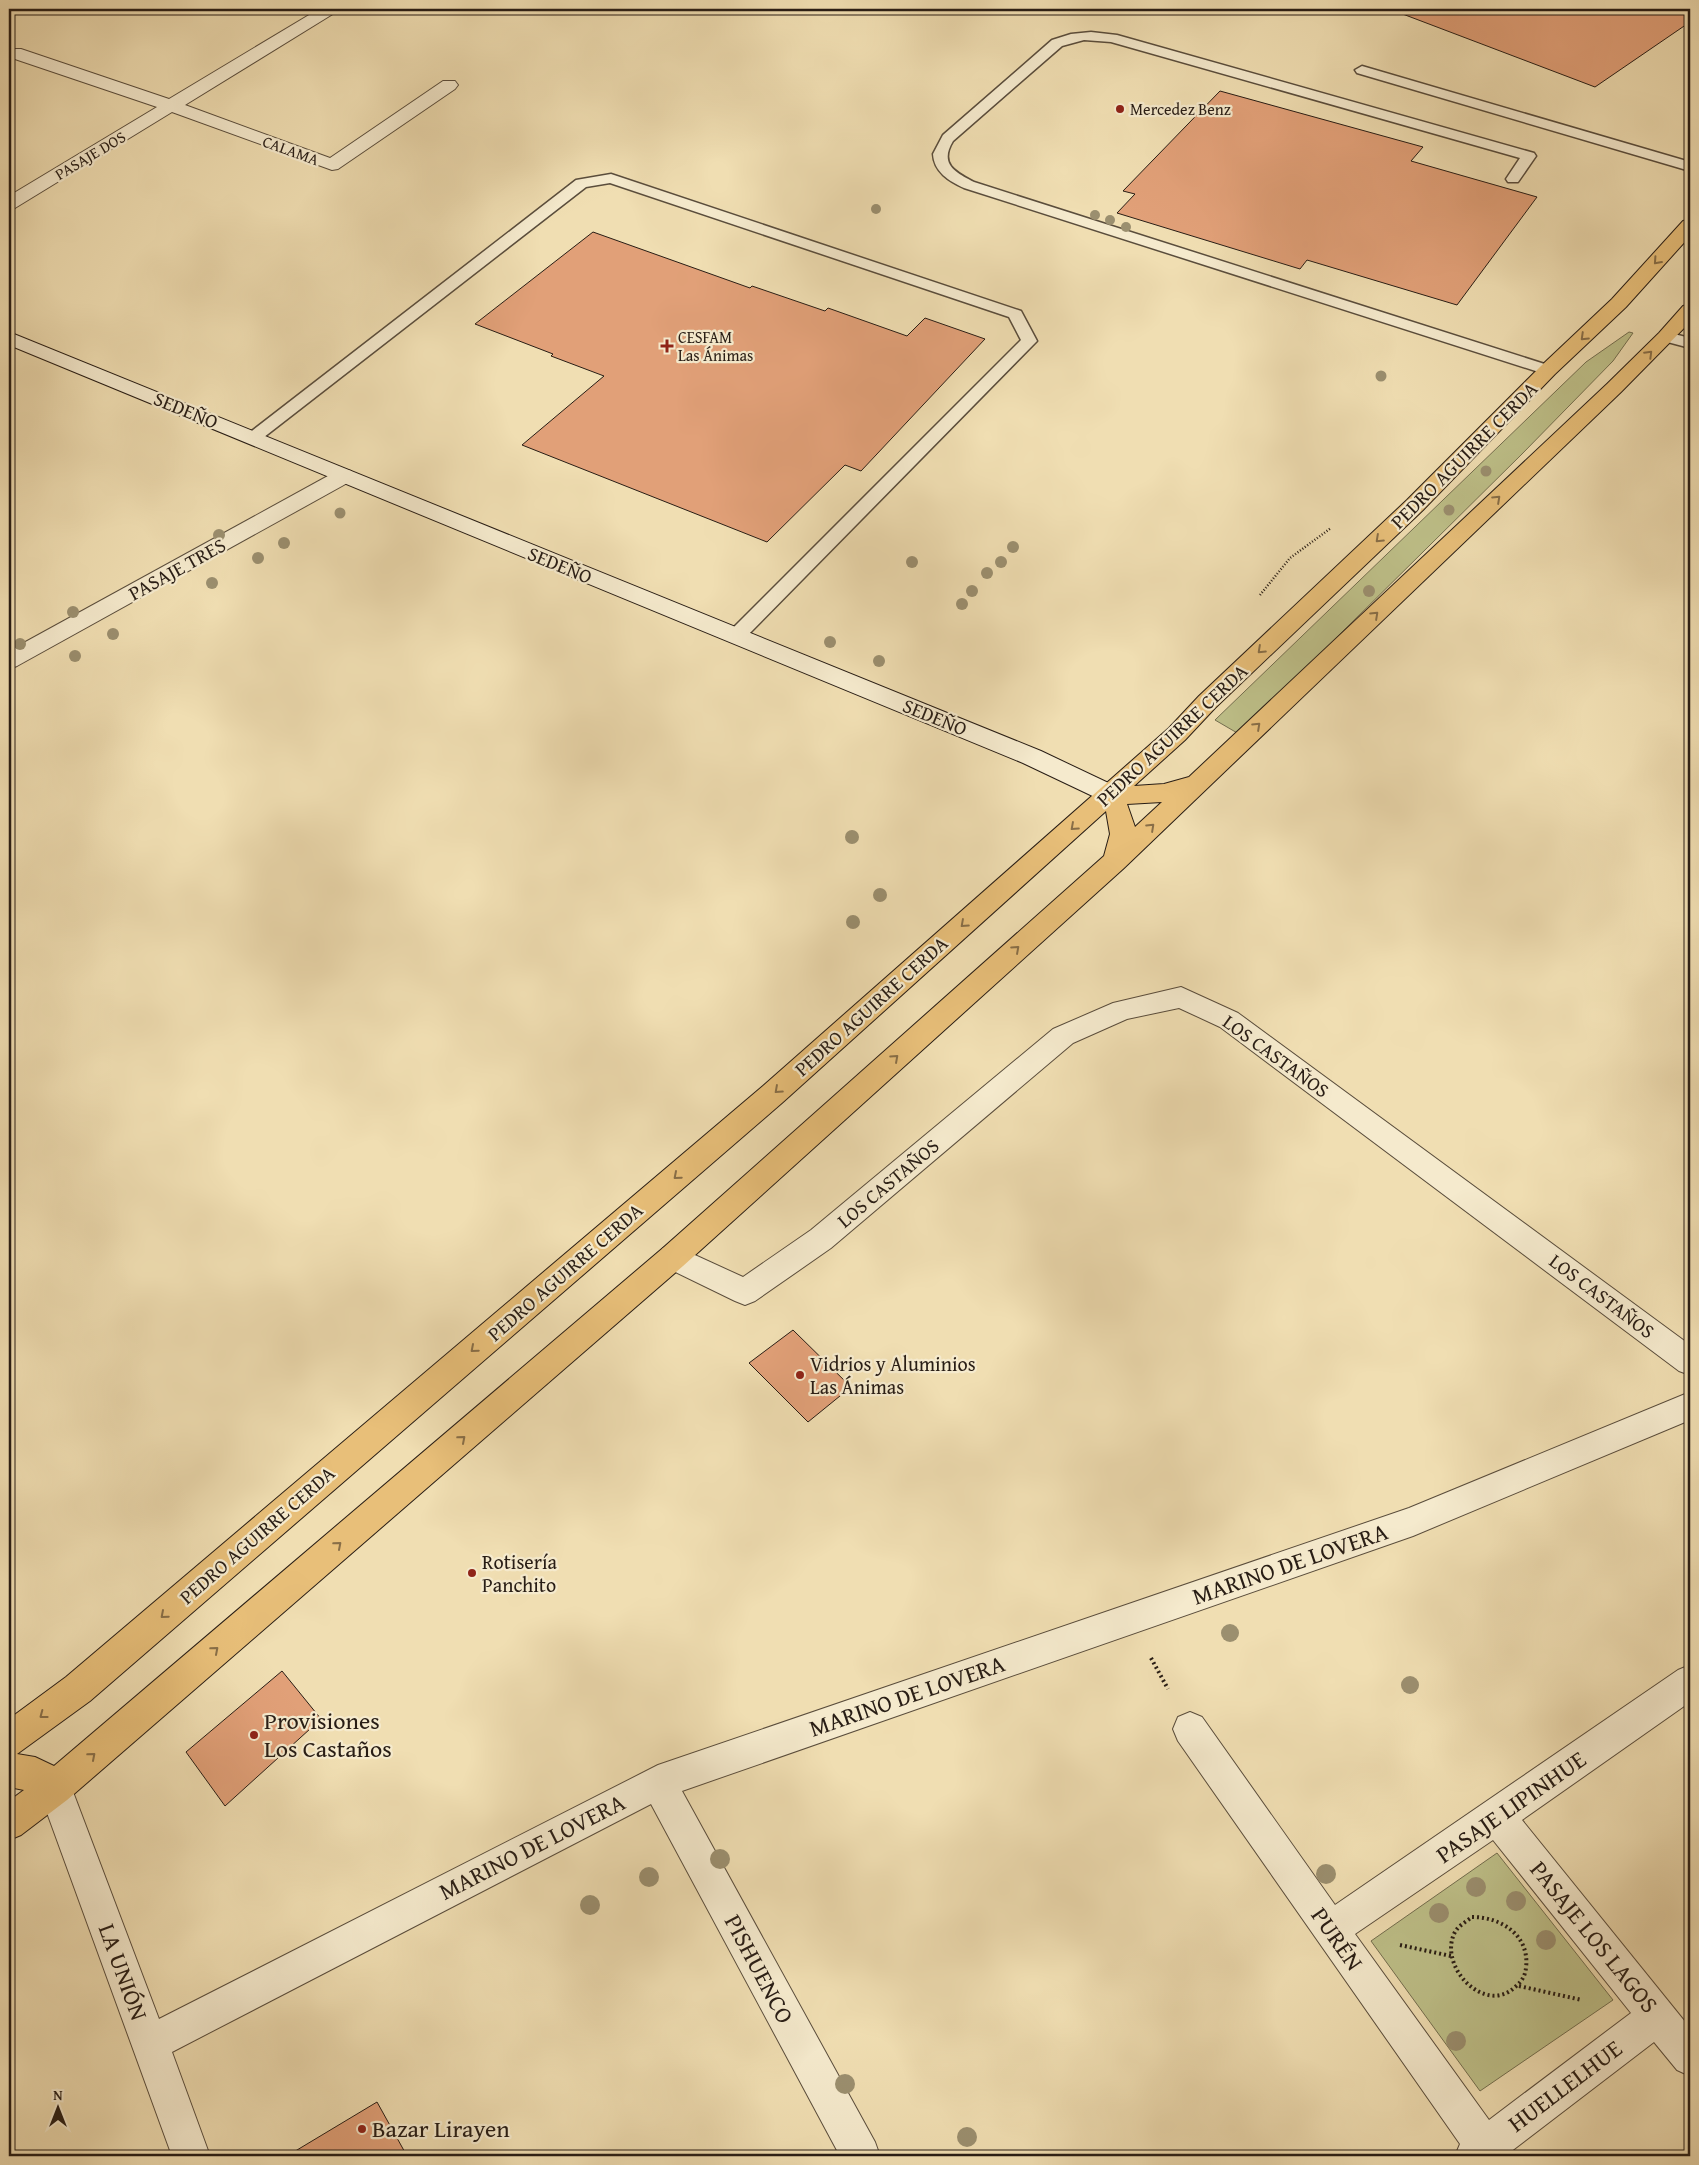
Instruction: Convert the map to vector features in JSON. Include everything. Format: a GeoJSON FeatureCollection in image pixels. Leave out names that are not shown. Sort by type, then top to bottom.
{"type":"FeatureCollection","features":[{"type":"Feature","properties":{"kind":"highway","name":"PEDRO AGUIRRE CERDA"},"geometry":{"type":"LineString","coordinates":[[9,1740],[78,1689],[773,1094],[1177,734],[1207,702],[1415,505],[1548,370],[1619,303],[1690,224]]}},
{"type":"Feature","properties":{"kind":"highway"},"geometry":{"type":"LineString","coordinates":[[9,1823],[55,1788],[673,1257],[1115,860],[1666,337],[1690,310]]}},
{"type":"Feature","properties":{"kind":"highway"},"geometry":{"type":"LineString","coordinates":[[1110,794],[1135,795],[1159,793],[1181,790],[1199,782]]}},
{"type":"Feature","properties":{"kind":"highway"},"geometry":{"type":"LineString","coordinates":[[1110,794],[1123,824],[1123,843],[1115,860]]}},
{"type":"Feature","properties":{"kind":"highway"},"geometry":{"type":"LineString","coordinates":[[9,1770],[35,1774],[55,1788]]}},
{"type":"Feature","properties":{"kind":"street"},"geometry":{"type":"LineString","coordinates":[[172,106],[330,9]]}},
{"type":"Feature","properties":{"kind":"street","name":"CALAMA"},"geometry":{"type":"LineString","coordinates":[[15,53],[172,106],[332,165],[450,85]]}},
{"type":"Feature","properties":{"kind":"street","name":"PASAJE DOS"},"geometry":{"type":"LineString","coordinates":[[9,204],[172,106]]}},
{"type":"Feature","properties":{"kind":"street","name":"SEDEÑO"},"geometry":{"type":"LineString","coordinates":[[9,338],[1032,757],[1110,794]]}},
{"type":"Feature","properties":{"kind":"street","name":"PASAJE TRES"},"geometry":{"type":"LineString","coordinates":[[9,661],[344,476]]}},
{"type":"Feature","properties":{"kind":"street","name":"LOS CASTAÑOS"},"geometry":{"type":"LineString","coordinates":[[673,1257],[745,1292],[821,1239],[1063,1036],[1122,1010],[1182,997],[1229,1020],[1690,1362]]}},
{"type":"Feature","properties":{"kind":"street","name":"MARINO DE LOVERA"},"geometry":{"type":"LineString","coordinates":[[149,2044],[658,1782],[1413,1521],[1690,1406]]}},
{"type":"Feature","properties":{"kind":"street","name":"PASAJE LIPINHUE"},"geometry":{"type":"LineString","coordinates":[[1330,1930],[1497,1817],[1690,1682]]}},
{"type":"Feature","properties":{"kind":"street","name":"PURÉN"},"geometry":{"type":"LineString","coordinates":[[1190,1729],[1330,1930],[1480,2152]]}},
{"type":"Feature","properties":{"kind":"street","name":"PISHUENCO"},"geometry":{"type":"LineString","coordinates":[[658,1782],[861,2156]]}},
{"type":"Feature","properties":{"kind":"street","name":"LA UNIÓN"},"geometry":{"type":"LineString","coordinates":[[55,1788],[191,2156]]}},
{"type":"Feature","properties":{"kind":"street","name":"PASAJE LOS LAGOS"},"geometry":{"type":"LineString","coordinates":[[1497,1817],[1690,2057]]}},
{"type":"Feature","properties":{"kind":"street","name":"HUELLELHUE"},"geometry":{"type":"LineString","coordinates":[[1480,2152],[1657,2016]]}},
{"type":"Feature","properties":{"kind":"lane"},"geometry":{"type":"LineString","coordinates":[[1513,179],[1529,156],[1098,35],[1073,36],[1057,43],[948,138],[939,154],[941,163],[947,172],[969,185],[1548,370]]}},
{"type":"Feature","properties":{"kind":"lane"},"geometry":{"type":"LineString","coordinates":[[1362,70],[1690,167]]}},
{"type":"Feature","properties":{"kind":"lane"},"geometry":{"type":"LineString","coordinates":[[253,437],[581,183],[611,178],[1015,314],[1029,341],[736,636]]}},
{"type":"Feature","properties":{"kind":"lane"},"geometry":{"type":"LineString","coordinates":[[1666,337],[1690,343]]}},
{"type":"Feature","properties":{"kind":"path"},"geometry":{"type":"LineString","coordinates":[[1130,1620],[1190,1729]]}},
{"type":"Feature","properties":{"kind":"path"},"geometry":{"type":"LineString","coordinates":[[1472,1918],[1498,1920],[1510,1928],[1519,1939],[1527,1964],[1525,1977],[1519,1986],[1509,1994],[1499,1996],[1485,1995],[1473,1990],[1455,1969],[1450,1944],[1454,1932],[1462,1922],[1472,1918]]}},
{"type":"Feature","properties":{"kind":"green space"},"geometry":{"type":"Polygon","coordinates":[[[1629,332],[1633,333],[1613,361],[1522,454],[1239,734],[1215,720],[1586,362],[1629,332]]]}},
{"type":"Feature","properties":{"kind":"green space"},"geometry":{"type":"Polygon","coordinates":[[[1497,1853],[1613,2000],[1480,2091],[1371,1941],[1497,1853]]]}},
{"type":"Feature","properties":{"kind":"building"},"geometry":{"type":"Polygon","coordinates":[[[1401,9],[1690,9],[1690,22],[1595,87],[1400,13],[1401,9]]]}},
{"type":"Feature","properties":{"kind":"building"},"geometry":{"type":"Polygon","coordinates":[[[1220,91],[1423,147],[1411,161],[1537,197],[1457,305],[1307,260],[1300,269],[1117,213],[1135,194],[1123,191],[1220,91]]]}},
{"type":"Feature","properties":{"kind":"building"},"geometry":{"type":"Polygon","coordinates":[[[593,232],[750,288],[752,286],[825,311],[828,308],[907,336],[925,318],[985,339],[861,471],[845,465],[767,542],[522,445],[604,376],[475,324],[593,232]]]}},
{"type":"Feature","properties":{"kind":"building","name":"Vidrios y Aluminios Las Ánimas"},"geometry":{"type":"Polygon","coordinates":[[[793,1330],[851,1387],[808,1422],[749,1363],[793,1330]]]}},
{"type":"Feature","properties":{"kind":"building","name":"Provisiones Los Castaños"},"geometry":{"type":"Polygon","coordinates":[[[282,1671],[321,1719],[225,1806],[186,1752],[282,1671]]]}},
{"type":"Feature","properties":{"kind":"building","name":"Bazar Lirayen"},"geometry":{"type":"Polygon","coordinates":[[[377,2102],[407,2156],[287,2156],[377,2102]]]}},
{"type":"Feature","properties":{"kind":"place","name":"Mercedez Benz"},"geometry":{"type":"Point","coordinates":[1120,109]}},
{"type":"Feature","properties":{"kind":"place","name":"CESFAM Las Ánimas"},"geometry":{"type":"Point","coordinates":[667,346]}},
{"type":"Feature","properties":{"kind":"place","name":"Vidrios y Aluminios Las Ánimas"},"geometry":{"type":"Point","coordinates":[800,1375]}},
{"type":"Feature","properties":{"kind":"place","name":"Rotisería Panchito"},"geometry":{"type":"Point","coordinates":[472,1573]}},
{"type":"Feature","properties":{"kind":"place","name":"Provisiones Los Castaños"},"geometry":{"type":"Point","coordinates":[254,1735]}},
{"type":"Feature","properties":{"kind":"place","name":"Bazar Lirayen"},"geometry":{"type":"Point","coordinates":[362,2129]}}]}
